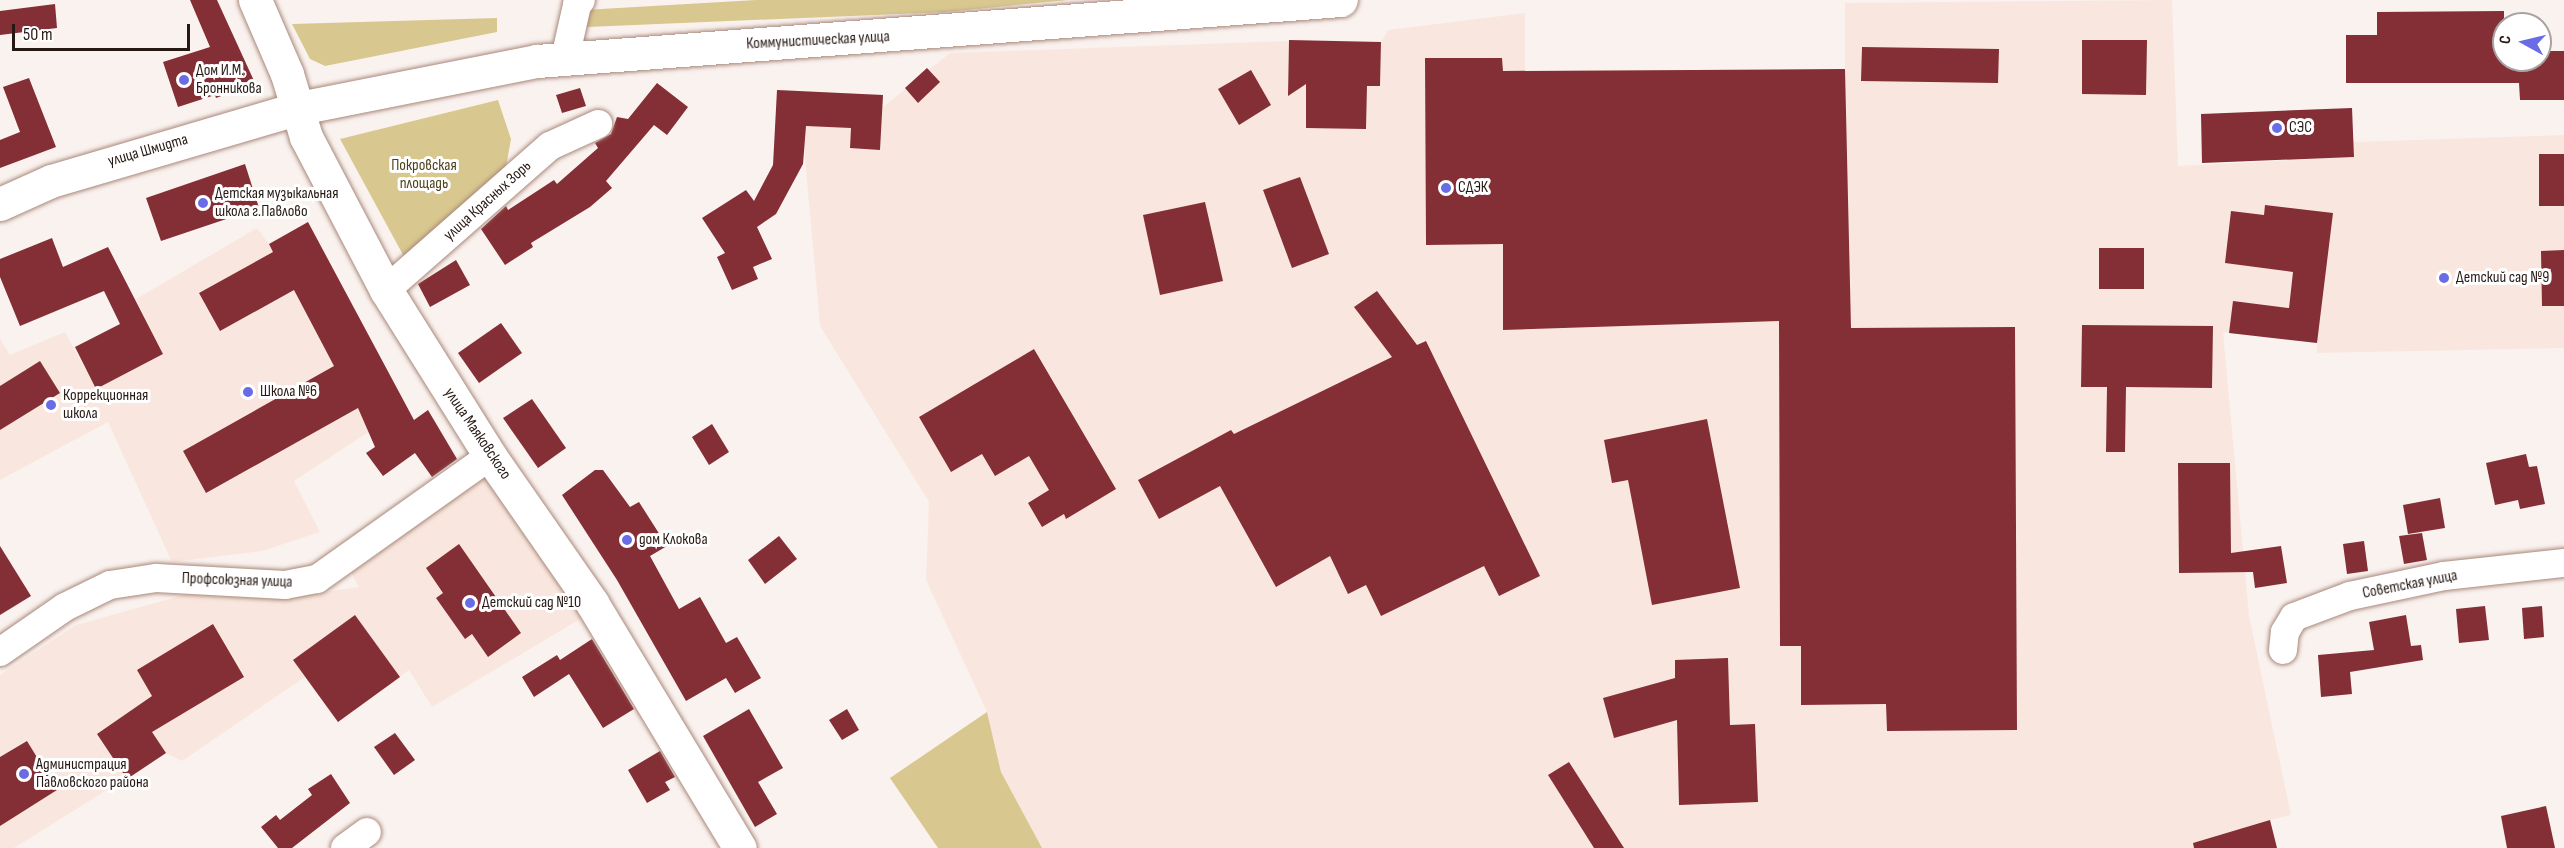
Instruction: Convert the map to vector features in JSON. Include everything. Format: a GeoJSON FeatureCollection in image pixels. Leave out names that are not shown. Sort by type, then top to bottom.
{"type":"FeatureCollection","features":[{"type":"Feature","properties":{"kind":"main road","name":"улица Маяковского"},"geometry":{"type":"LineString","coordinates":[[255,0],[299,108],[306,137],[386,290],[490,456],[592,603],[740,848]]}},
{"type":"Feature","properties":{"kind":"main road","name":"Коммунистическая улица"},"geometry":{"type":"LineString","coordinates":[[299,108],[565,58],[1341,0]]}},
{"type":"Feature","properties":{"kind":"main road","name":"улица Шмидта"},"geometry":{"type":"LineString","coordinates":[[0,204],[74,173],[299,108]]}},
{"type":"Feature","properties":{"kind":"street"},"geometry":{"type":"LineString","coordinates":[[565,58],[577,5],[581,0]]}},
{"type":"Feature","properties":{"kind":"street","name":"улица Красных Зорь"},"geometry":{"type":"LineString","coordinates":[[386,290],[550,146],[598,124]]}},
{"type":"Feature","properties":{"kind":"street","name":"Профсоюзная улица"},"geometry":{"type":"LineString","coordinates":[[0,652],[64,607],[110,585],[156,578],[285,585],[317,579],[490,456]]}},
{"type":"Feature","properties":{"kind":"street","name":"Советская улица"},"geometry":{"type":"LineString","coordinates":[[2283,650],[2285,632],[2294,617],[2350,596],[2444,576],[2564,563]]}},
{"type":"Feature","properties":{"kind":"shaded area"},"geometry":{"type":"Polygon","coordinates":[[[2172,0],[2178,166],[2354,157],[2353,142],[2564,135],[2564,348],[2317,353],[2317,343],[2223,332],[2249,616],[2291,815],[2270,820],[2277,848],[1042,848],[1001,772],[987,712],[926,580],[929,502],[820,326],[804,146],[775,145],[777,90],[883,95],[883,107],[950,53],[1289,41],[1288,84],[1306,85],[1366,129],[1367,86],[1380,85],[1381,42],[1388,30],[1525,13],[1525,71],[1845,69],[1845,3],[2172,0]]]}},
{"type":"Feature","properties":{"kind":"shaded area","name":"Школа №6"},"geometry":{"type":"Polygon","coordinates":[[[308,222],[400,395],[362,416],[370,431],[294,481],[320,532],[262,551],[172,562],[108,422],[0,480],[0,339],[10,355],[65,332],[96,389],[163,354],[136,299],[257,228],[269,244],[308,222]]]}},
{"type":"Feature","properties":{"kind":"shaded area"},"geometry":{"type":"Polygon","coordinates":[[[485,473],[582,618],[432,707],[409,670],[338,722],[305,677],[182,761],[166,753],[14,848],[0,848],[0,675],[76,625],[191,593],[282,598],[359,587],[350,570],[485,473]]]}},
{"type":"Feature","properties":{"kind":"green space"},"geometry":{"type":"Polygon","coordinates":[[[756,0],[1068,0],[946,12],[587,27],[584,10],[756,0]]]}},
{"type":"Feature","properties":{"kind":"green space"},"geometry":{"type":"Polygon","coordinates":[[[497,18],[497,32],[325,66],[310,59],[292,24],[497,18]]]}},
{"type":"Feature","properties":{"kind":"green space","name":"Покровская площадь"},"geometry":{"type":"Polygon","coordinates":[[[498,100],[511,139],[504,178],[408,264],[340,139],[498,100]]]}},
{"type":"Feature","properties":{"kind":"green space"},"geometry":{"type":"Polygon","coordinates":[[[987,712],[1001,772],[1042,848],[938,848],[890,778],[987,712]]]}},
{"type":"Feature","properties":{"kind":"building"},"geometry":{"type":"Polygon","coordinates":[[[190,0],[217,0],[255,83],[216,98],[215,95],[178,107],[163,62],[210,47],[190,0]]]}},
{"type":"Feature","properties":{"kind":"building"},"geometry":{"type":"Polygon","coordinates":[[[55,4],[57,28],[0,35],[0,11],[55,4]]]}},
{"type":"Feature","properties":{"kind":"building"},"geometry":{"type":"Polygon","coordinates":[[[2504,11],[2492,12],[2492,72],[2552,72],[2552,51],[2564,51],[2564,100],[2520,100],[2519,83],[2346,83],[2346,35],[2377,35],[2377,12],[2504,11]]]}},
{"type":"Feature","properties":{"kind":"building"},"geometry":{"type":"Polygon","coordinates":[[[1289,40],[1381,42],[1380,86],[1367,86],[1366,129],[1306,128],[1306,84],[1288,96],[1289,40]]]}},
{"type":"Feature","properties":{"kind":"building"},"geometry":{"type":"Polygon","coordinates":[[[2082,40],[2147,40],[2146,95],[2082,94],[2082,40]]]}},
{"type":"Feature","properties":{"kind":"building"},"geometry":{"type":"Polygon","coordinates":[[[1862,47],[1999,49],[1998,83],[1861,81],[1862,47]]]}},
{"type":"Feature","properties":{"kind":"building"},"geometry":{"type":"Polygon","coordinates":[[[1425,58],[1502,58],[1503,71],[1845,69],[1851,328],[2015,327],[2017,730],[1887,731],[1886,704],[1801,705],[1801,646],[1780,646],[1779,321],[1503,330],[1503,244],[1426,245],[1425,58]]]}},
{"type":"Feature","properties":{"kind":"building"},"geometry":{"type":"Polygon","coordinates":[[[927,68],[940,82],[918,103],[905,88],[927,68]]]}},
{"type":"Feature","properties":{"kind":"building"},"geometry":{"type":"Polygon","coordinates":[[[1251,70],[1271,105],[1239,125],[1218,89],[1251,70]]]}},
{"type":"Feature","properties":{"kind":"building"},"geometry":{"type":"Polygon","coordinates":[[[29,78],[56,147],[0,168],[0,140],[20,132],[3,87],[29,78]]]}},
{"type":"Feature","properties":{"kind":"building"},"geometry":{"type":"Polygon","coordinates":[[[657,83],[688,107],[667,135],[654,125],[606,181],[612,188],[590,207],[531,243],[533,247],[505,265],[481,229],[506,206],[508,210],[554,180],[557,184],[598,148],[595,143],[611,134],[617,117],[628,119],[657,83]]]}},
{"type":"Feature","properties":{"kind":"building"},"geometry":{"type":"Polygon","coordinates":[[[580,88],[586,106],[562,113],[556,95],[580,88]]]}},
{"type":"Feature","properties":{"kind":"building"},"geometry":{"type":"Polygon","coordinates":[[[777,90],[883,95],[880,150],[850,148],[851,128],[806,126],[803,164],[776,214],[757,227],[772,259],[753,267],[758,279],[732,290],[717,257],[725,253],[702,218],[746,190],[754,201],[773,165],[777,90]]]}},
{"type":"Feature","properties":{"kind":"building","name":"СЭС"},"geometry":{"type":"Polygon","coordinates":[[[2352,108],[2354,157],[2202,163],[2201,114],[2352,108]]]}},
{"type":"Feature","properties":{"kind":"building"},"geometry":{"type":"Polygon","coordinates":[[[2539,154],[2564,154],[2564,206],[2539,206],[2539,154]]]}},
{"type":"Feature","properties":{"kind":"building","name":"Детская музыкальная школа г.Павлово"},"geometry":{"type":"Polygon","coordinates":[[[245,164],[259,208],[161,241],[146,198],[245,164]]]}},
{"type":"Feature","properties":{"kind":"building"},"geometry":{"type":"Polygon","coordinates":[[[1300,177],[1329,254],[1292,268],[1263,190],[1300,177]]]}},
{"type":"Feature","properties":{"kind":"building"},"geometry":{"type":"Polygon","coordinates":[[[1205,202],[1223,281],[1160,295],[1143,215],[1205,202]]]}},
{"type":"Feature","properties":{"kind":"building"},"geometry":{"type":"Polygon","coordinates":[[[2265,205],[2333,213],[2317,343],[2229,333],[2233,301],[2289,308],[2293,272],[2225,263],[2231,211],[2264,215],[2265,205]]]}},
{"type":"Feature","properties":{"kind":"building"},"geometry":{"type":"Polygon","coordinates":[[[308,222],[414,420],[428,410],[457,459],[432,477],[415,453],[383,476],[366,453],[375,447],[358,408],[206,493],[183,451],[334,366],[294,290],[220,331],[199,293],[273,252],[269,244],[308,222]]]}},
{"type":"Feature","properties":{"kind":"building"},"geometry":{"type":"Polygon","coordinates":[[[52,238],[63,267],[108,247],[163,354],[96,389],[75,347],[120,324],[104,291],[20,326],[0,277],[0,259],[52,238]]]}},
{"type":"Feature","properties":{"kind":"building"},"geometry":{"type":"Polygon","coordinates":[[[2099,248],[2144,248],[2144,289],[2099,289],[2099,248]]]}},
{"type":"Feature","properties":{"kind":"building"},"geometry":{"type":"Polygon","coordinates":[[[2564,250],[2564,306],[2542,306],[2541,251],[2564,250]]]}},
{"type":"Feature","properties":{"kind":"building"},"geometry":{"type":"Polygon","coordinates":[[[456,260],[470,285],[430,307],[418,284],[456,260]]]}},
{"type":"Feature","properties":{"kind":"building"},"geometry":{"type":"Polygon","coordinates":[[[1377,291],[1417,345],[1426,341],[1540,576],[1499,596],[1484,566],[1381,616],[1366,585],[1348,594],[1330,556],[1276,587],[1220,486],[1159,519],[1138,480],[1231,430],[1234,434],[1392,357],[1354,307],[1377,291]]]}},
{"type":"Feature","properties":{"kind":"building"},"geometry":{"type":"Polygon","coordinates":[[[501,323],[522,353],[479,383],[458,353],[501,323]]]}},
{"type":"Feature","properties":{"kind":"building"},"geometry":{"type":"Polygon","coordinates":[[[2082,325],[2213,326],[2212,388],[2126,387],[2125,452],[2106,452],[2107,387],[2081,387],[2082,325]]]}},
{"type":"Feature","properties":{"kind":"building"},"geometry":{"type":"Polygon","coordinates":[[[1034,349],[1116,489],[1066,519],[1064,514],[1042,527],[1028,503],[1049,490],[1029,456],[995,476],[982,454],[951,472],[919,417],[1034,349]]]}},
{"type":"Feature","properties":{"kind":"building"},"geometry":{"type":"Polygon","coordinates":[[[40,361],[60,393],[0,430],[0,386],[40,361]]]}},
{"type":"Feature","properties":{"kind":"building"},"geometry":{"type":"Polygon","coordinates":[[[532,399],[566,448],[538,468],[503,418],[532,399]]]}},
{"type":"Feature","properties":{"kind":"building"},"geometry":{"type":"Polygon","coordinates":[[[1707,419],[1740,588],[1652,605],[1628,480],[1612,483],[1604,440],[1707,419]]]}},
{"type":"Feature","properties":{"kind":"building"},"geometry":{"type":"Polygon","coordinates":[[[712,424],[729,452],[709,465],[692,437],[712,424]]]}},
{"type":"Feature","properties":{"kind":"building"},"geometry":{"type":"Polygon","coordinates":[[[2526,454],[2529,467],[2537,466],[2545,504],[2520,509],[2518,500],[2495,505],[2486,463],[2526,454]]]}},
{"type":"Feature","properties":{"kind":"building"},"geometry":{"type":"Polygon","coordinates":[[[2178,463],[2230,463],[2231,553],[2281,546],[2287,583],[2255,588],[2253,572],[2179,573],[2178,463]]]}},
{"type":"Feature","properties":{"kind":"building"},"geometry":{"type":"Polygon","coordinates":[[[595,470],[603,470],[630,507],[639,502],[667,546],[650,556],[679,609],[700,597],[726,643],[737,637],[761,678],[735,693],[726,678],[686,701],[617,580],[562,495],[595,470]]]}},
{"type":"Feature","properties":{"kind":"building"},"geometry":{"type":"Polygon","coordinates":[[[2440,498],[2445,528],[2408,534],[2403,505],[2440,498]]]}},
{"type":"Feature","properties":{"kind":"building"},"geometry":{"type":"Polygon","coordinates":[[[2422,533],[2427,560],[2404,564],[2399,536],[2422,533]]]}},
{"type":"Feature","properties":{"kind":"building"},"geometry":{"type":"Polygon","coordinates":[[[779,536],[797,559],[765,584],[748,560],[779,536]]]}},
{"type":"Feature","properties":{"kind":"building"},"geometry":{"type":"Polygon","coordinates":[[[2364,541],[2368,571],[2347,574],[2343,544],[2364,541]]]}},
{"type":"Feature","properties":{"kind":"building"},"geometry":{"type":"Polygon","coordinates":[[[459,544],[521,633],[488,657],[472,634],[465,639],[436,598],[443,593],[426,568],[459,544]]]}},
{"type":"Feature","properties":{"kind":"building"},"geometry":{"type":"Polygon","coordinates":[[[0,546],[31,596],[0,615],[0,546]]]}},
{"type":"Feature","properties":{"kind":"building"},"geometry":{"type":"Polygon","coordinates":[[[2485,606],[2489,640],[2459,643],[2456,609],[2485,606]]]}},
{"type":"Feature","properties":{"kind":"building"},"geometry":{"type":"Polygon","coordinates":[[[2542,606],[2544,637],[2524,639],[2522,608],[2542,606]]]}},
{"type":"Feature","properties":{"kind":"building"},"geometry":{"type":"Polygon","coordinates":[[[355,615],[400,677],[338,722],[293,660],[355,615]]]}},
{"type":"Feature","properties":{"kind":"building"},"geometry":{"type":"Polygon","coordinates":[[[2406,615],[2411,646],[2421,645],[2423,660],[2350,672],[2352,694],[2321,697],[2318,655],[2374,650],[2369,622],[2406,615]]]}},
{"type":"Feature","properties":{"kind":"building"},"geometry":{"type":"Polygon","coordinates":[[[213,624],[244,677],[152,732],[166,753],[127,779],[97,734],[152,696],[137,670],[213,624]]]}},
{"type":"Feature","properties":{"kind":"building"},"geometry":{"type":"Polygon","coordinates":[[[592,639],[634,709],[603,728],[569,674],[534,697],[522,677],[557,655],[560,660],[592,639]]]}},
{"type":"Feature","properties":{"kind":"building"},"geometry":{"type":"Polygon","coordinates":[[[1728,658],[1730,725],[1755,724],[1758,802],[1679,805],[1677,720],[1614,738],[1603,698],[1675,678],[1675,660],[1728,658]]]}},
{"type":"Feature","properties":{"kind":"building"},"geometry":{"type":"Polygon","coordinates":[[[749,709],[783,768],[758,782],[777,814],[755,827],[703,736],[749,709]]]}},
{"type":"Feature","properties":{"kind":"building"},"geometry":{"type":"Polygon","coordinates":[[[847,709],[859,730],[842,740],[829,720],[847,709]]]}},
{"type":"Feature","properties":{"kind":"building"},"geometry":{"type":"Polygon","coordinates":[[[395,733],[415,760],[394,775],[374,747],[395,733]]]}},
{"type":"Feature","properties":{"kind":"building","name":"Администрация Павловского района"},"geometry":{"type":"Polygon","coordinates":[[[27,741],[57,790],[0,826],[0,757],[27,741]]]}},
{"type":"Feature","properties":{"kind":"building"},"geometry":{"type":"Polygon","coordinates":[[[660,751],[675,777],[665,782],[670,790],[647,803],[628,770],[660,751]]]}},
{"type":"Feature","properties":{"kind":"building"},"geometry":{"type":"Polygon","coordinates":[[[1569,762],[1624,848],[1594,848],[1548,775],[1569,762]]]}},
{"type":"Feature","properties":{"kind":"building"},"geometry":{"type":"Polygon","coordinates":[[[331,774],[350,803],[292,848],[278,848],[261,827],[276,815],[280,820],[312,795],[308,789],[331,774]]]}},
{"type":"Feature","properties":{"kind":"building"},"geometry":{"type":"Polygon","coordinates":[[[2546,806],[2555,848],[2507,848],[2501,816],[2546,806]]]}},
{"type":"Feature","properties":{"kind":"building"},"geometry":{"type":"Polygon","coordinates":[[[2270,820],[2277,848],[2194,848],[2193,843],[2270,820]]]}},
{"type":"Feature","properties":{"kind":"place","name":"Дом И.М. Бронникова"},"geometry":{"type":"Point","coordinates":[184,80]}},
{"type":"Feature","properties":{"kind":"place","name":"СЭС"},"geometry":{"type":"Point","coordinates":[2277,128]}},
{"type":"Feature","properties":{"kind":"place","name":"СДЭК"},"geometry":{"type":"Point","coordinates":[1446,188]}},
{"type":"Feature","properties":{"kind":"place","name":"Детская музыкальная школа г.Павлово"},"geometry":{"type":"Point","coordinates":[203,203]}},
{"type":"Feature","properties":{"kind":"place","name":"Детский сад №9"},"geometry":{"type":"Point","coordinates":[2444,278]}},
{"type":"Feature","properties":{"kind":"place","name":"Школа №6"},"geometry":{"type":"Point","coordinates":[248,392]}},
{"type":"Feature","properties":{"kind":"place","name":"Коррекционная школа"},"geometry":{"type":"Point","coordinates":[51,405]}},
{"type":"Feature","properties":{"kind":"place","name":"дом Клокова"},"geometry":{"type":"Point","coordinates":[627,540]}},
{"type":"Feature","properties":{"kind":"place","name":"Детский сад №10"},"geometry":{"type":"Point","coordinates":[470,603]}},
{"type":"Feature","properties":{"kind":"place","name":"Администрация Павловского района"},"geometry":{"type":"Point","coordinates":[24,774]}}]}
